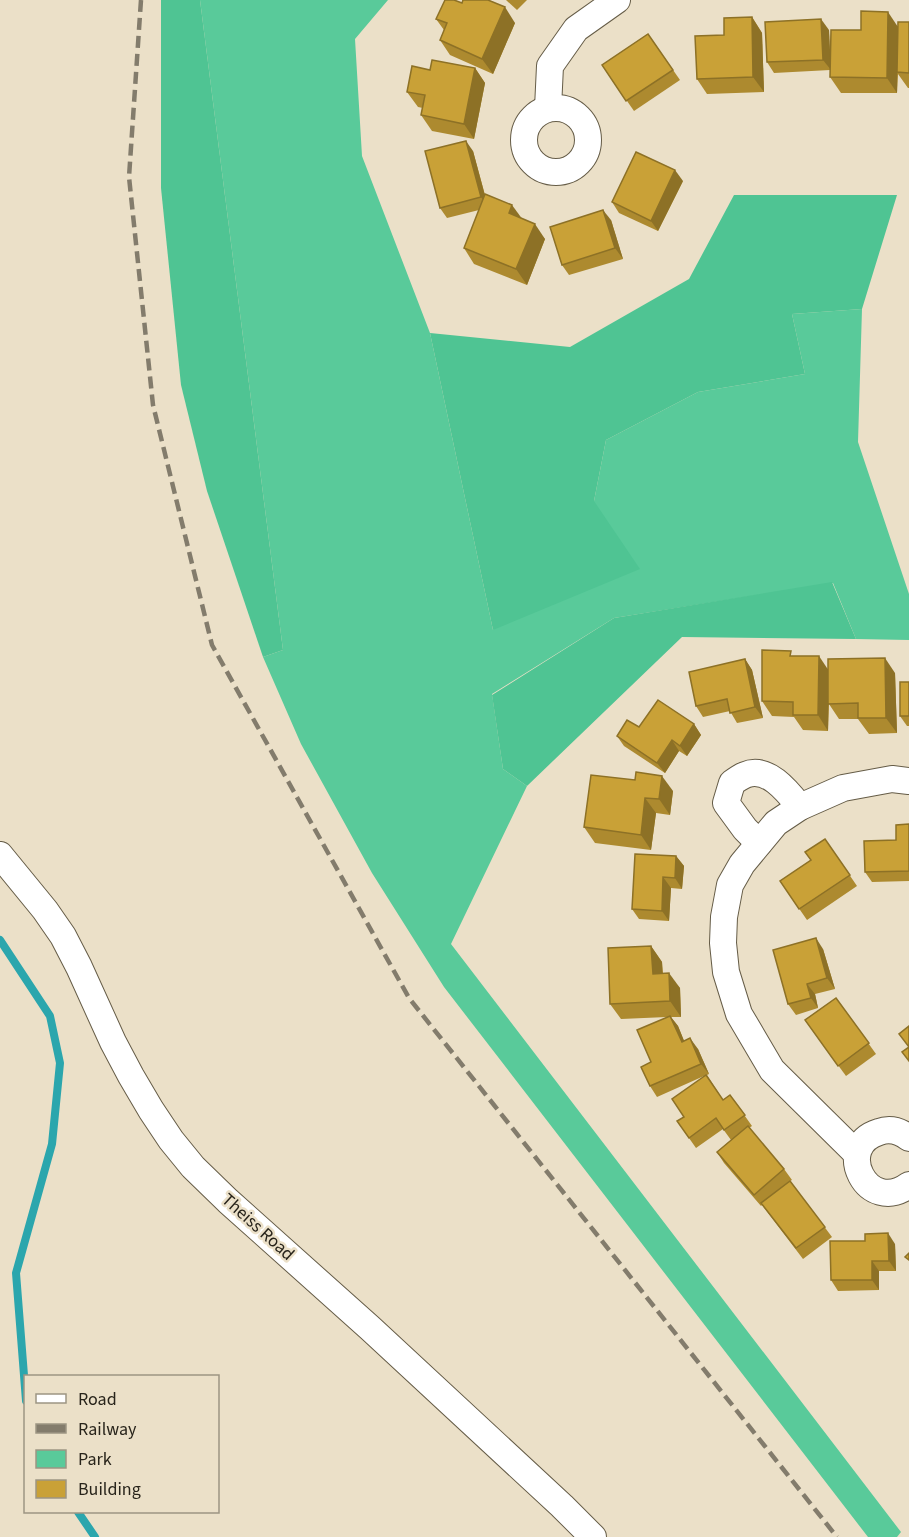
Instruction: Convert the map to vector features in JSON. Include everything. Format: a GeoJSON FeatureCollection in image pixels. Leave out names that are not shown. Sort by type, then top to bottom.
{"type":"FeatureCollection","features":[{"type":"Feature","properties":{"kind":"street"},"geometry":{"type":"LineString","coordinates":[[548,108],[550,66],[576,29],[617,0]]}},
{"type":"Feature","properties":{"kind":"street"},"geometry":{"type":"LineString","coordinates":[[759,843],[745,829],[726,802],[732,783],[747,773],[771,777],[800,807]]}},
{"type":"Feature","properties":{"kind":"street"},"geometry":{"type":"LineString","coordinates":[[857,1155],[772,1070],[739,1014],[726,972],[723,943],[724,917],[730,885],[742,864],[776,823],[800,807],[843,788],[892,780],[909,781]]}},
{"type":"Feature","properties":{"kind":"street","name":"Theiss Road"},"geometry":{"type":"LineString","coordinates":[[0,855],[40,902],[63,936],[130,1076],[171,1140],[193,1167],[370,1328],[593,1537]]}},
{"type":"Feature","properties":{"kind":"street"},"geometry":{"type":"LineString","coordinates":[[909,1138],[896,1131],[876,1132],[867,1137],[857,1155],[860,1176],[876,1191],[886,1193],[898,1191],[909,1185]]}},
{"type":"Feature","properties":{"kind":"green space"},"geometry":{"type":"Polygon","coordinates":[[[161,0],[200,0],[283,650],[263,657],[207,491],[181,385],[161,188],[161,0]]]}},
{"type":"Feature","properties":{"kind":"green space"},"geometry":{"type":"Polygon","coordinates":[[[200,0],[388,0],[355,39],[362,156],[430,333],[493,630],[594,501],[606,440],[698,392],[805,374],[792,314],[862,309],[858,442],[909,594],[909,640],[856,639],[833,583],[614,618],[492,694],[503,769],[527,786],[451,944],[901,1532],[897,1537],[868,1537],[444,987],[372,873],[301,744],[263,657],[283,650],[200,0]]]}},
{"type":"Feature","properties":{"kind":"green space"},"geometry":{"type":"Polygon","coordinates":[[[734,195],[897,195],[862,309],[792,314],[805,374],[698,392],[606,440],[594,501],[640,569],[493,630],[430,333],[570,347],[689,279],[734,195]]]}},
{"type":"Feature","properties":{"kind":"green space"},"geometry":{"type":"Polygon","coordinates":[[[832,582],[856,639],[682,637],[527,786],[503,769],[492,695],[614,618],[832,582]]]}},
{"type":"Feature","properties":{"kind":"building"},"geometry":{"type":"Polygon","coordinates":[[[445,0],[462,3],[463,0],[488,0],[505,7],[482,59],[440,40],[447,23],[436,19],[445,0]]]}},
{"type":"Feature","properties":{"kind":"building"},"geometry":{"type":"Polygon","coordinates":[[[861,11],[888,12],[887,78],[830,77],[831,30],[861,30],[861,11]]]}},
{"type":"Feature","properties":{"kind":"building"},"geometry":{"type":"Polygon","coordinates":[[[752,17],[753,77],[697,79],[695,36],[724,35],[724,18],[752,17]]]}},
{"type":"Feature","properties":{"kind":"building"},"geometry":{"type":"Polygon","coordinates":[[[821,19],[823,60],[767,62],[765,22],[821,19]]]}},
{"type":"Feature","properties":{"kind":"building"},"geometry":{"type":"Polygon","coordinates":[[[898,22],[909,22],[909,73],[897,72],[898,22]]]}},
{"type":"Feature","properties":{"kind":"building"},"geometry":{"type":"Polygon","coordinates":[[[648,34],[673,70],[626,101],[602,65],[648,34]]]}},
{"type":"Feature","properties":{"kind":"building"},"geometry":{"type":"Polygon","coordinates":[[[432,60],[475,68],[464,124],[421,115],[425,95],[407,92],[412,66],[430,70],[432,60]]]}},
{"type":"Feature","properties":{"kind":"building"},"geometry":{"type":"Polygon","coordinates":[[[466,141],[481,197],[440,208],[425,151],[466,141]]]}},
{"type":"Feature","properties":{"kind":"building"},"geometry":{"type":"Polygon","coordinates":[[[636,152],[675,170],[651,221],[612,202],[636,152]]]}},
{"type":"Feature","properties":{"kind":"building"},"geometry":{"type":"Polygon","coordinates":[[[485,194],[512,205],[509,213],[535,224],[516,269],[464,248],[485,194]]]}},
{"type":"Feature","properties":{"kind":"building"},"geometry":{"type":"Polygon","coordinates":[[[603,210],[615,248],[562,265],[550,227],[603,210]]]}},
{"type":"Feature","properties":{"kind":"building"},"geometry":{"type":"Polygon","coordinates":[[[762,650],[791,651],[790,656],[819,656],[818,715],[793,715],[793,702],[762,701],[762,650]]]}},
{"type":"Feature","properties":{"kind":"building"},"geometry":{"type":"Polygon","coordinates":[[[885,658],[886,718],[858,718],[858,703],[828,704],[828,659],[885,658]]]}},
{"type":"Feature","properties":{"kind":"building"},"geometry":{"type":"Polygon","coordinates":[[[745,659],[755,707],[730,713],[727,699],[696,706],[689,672],[745,659]]]}},
{"type":"Feature","properties":{"kind":"building"},"geometry":{"type":"Polygon","coordinates":[[[900,682],[909,682],[909,716],[900,716],[900,682]]]}},
{"type":"Feature","properties":{"kind":"building"},"geometry":{"type":"Polygon","coordinates":[[[658,700],[694,724],[680,746],[672,740],[657,763],[617,736],[627,720],[639,727],[658,700]]]}},
{"type":"Feature","properties":{"kind":"building"},"geometry":{"type":"Polygon","coordinates":[[[636,772],[662,776],[659,799],[645,798],[641,835],[584,827],[591,775],[635,780],[636,772]]]}},
{"type":"Feature","properties":{"kind":"building"},"geometry":{"type":"Polygon","coordinates":[[[909,824],[909,871],[865,872],[864,841],[896,840],[896,825],[909,824]]]}},
{"type":"Feature","properties":{"kind":"building"},"geometry":{"type":"Polygon","coordinates":[[[825,839],[850,875],[799,909],[780,881],[811,860],[805,852],[825,839]]]}},
{"type":"Feature","properties":{"kind":"building"},"geometry":{"type":"Polygon","coordinates":[[[635,854],[676,856],[675,878],[663,877],[662,911],[632,909],[635,854]]]}},
{"type":"Feature","properties":{"kind":"building"},"geometry":{"type":"Polygon","coordinates":[[[816,938],[827,978],[807,984],[811,998],[788,1004],[773,950],[816,938]]]}},
{"type":"Feature","properties":{"kind":"building"},"geometry":{"type":"Polygon","coordinates":[[[651,946],[653,974],[669,973],[670,1001],[610,1004],[608,948],[651,946]]]}},
{"type":"Feature","properties":{"kind":"building"},"geometry":{"type":"Polygon","coordinates":[[[836,998],[869,1043],[838,1066],[805,1020],[836,998]]]}},
{"type":"Feature","properties":{"kind":"building"},"geometry":{"type":"Polygon","coordinates":[[[670,1016],[682,1042],[690,1038],[701,1064],[650,1086],[641,1067],[651,1062],[637,1030],[670,1016]]]}},
{"type":"Feature","properties":{"kind":"building"},"geometry":{"type":"Polygon","coordinates":[[[909,1026],[909,1047],[899,1034],[909,1026]]]}},
{"type":"Feature","properties":{"kind":"building"},"geometry":{"type":"Polygon","coordinates":[[[909,1047],[909,1061],[902,1052],[909,1047]]]}},
{"type":"Feature","properties":{"kind":"building"},"geometry":{"type":"Polygon","coordinates":[[[706,1075],[723,1100],[730,1095],[745,1115],[724,1130],[716,1118],[689,1138],[677,1121],[684,1117],[672,1099],[706,1075]]]}},
{"type":"Feature","properties":{"kind":"building"},"geometry":{"type":"Polygon","coordinates":[[[748,1126],[784,1169],[754,1195],[717,1152],[748,1126]]]}},
{"type":"Feature","properties":{"kind":"building"},"geometry":{"type":"Polygon","coordinates":[[[790,1181],[825,1227],[796,1248],[761,1203],[790,1181]]]}},
{"type":"Feature","properties":{"kind":"building"},"geometry":{"type":"Polygon","coordinates":[[[888,1233],[889,1261],[872,1261],[872,1280],[831,1280],[830,1241],[865,1241],[865,1234],[888,1233]]]}},
{"type":"Feature","properties":{"kind":"waterway"},"geometry":{"type":"LineString","coordinates":[[0,940],[50,1016],[60,1063],[52,1144],[16,1273],[24,1375]]}},
{"type":"Feature","properties":{"kind":"waterway"},"geometry":{"type":"LineString","coordinates":[[79,1513],[95,1537]]}},
{"type":"Feature","properties":{"kind":"railway"},"geometry":{"type":"LineString","coordinates":[[141,0],[129,177],[153,405],[212,645],[409,998],[837,1537]]}}]}
